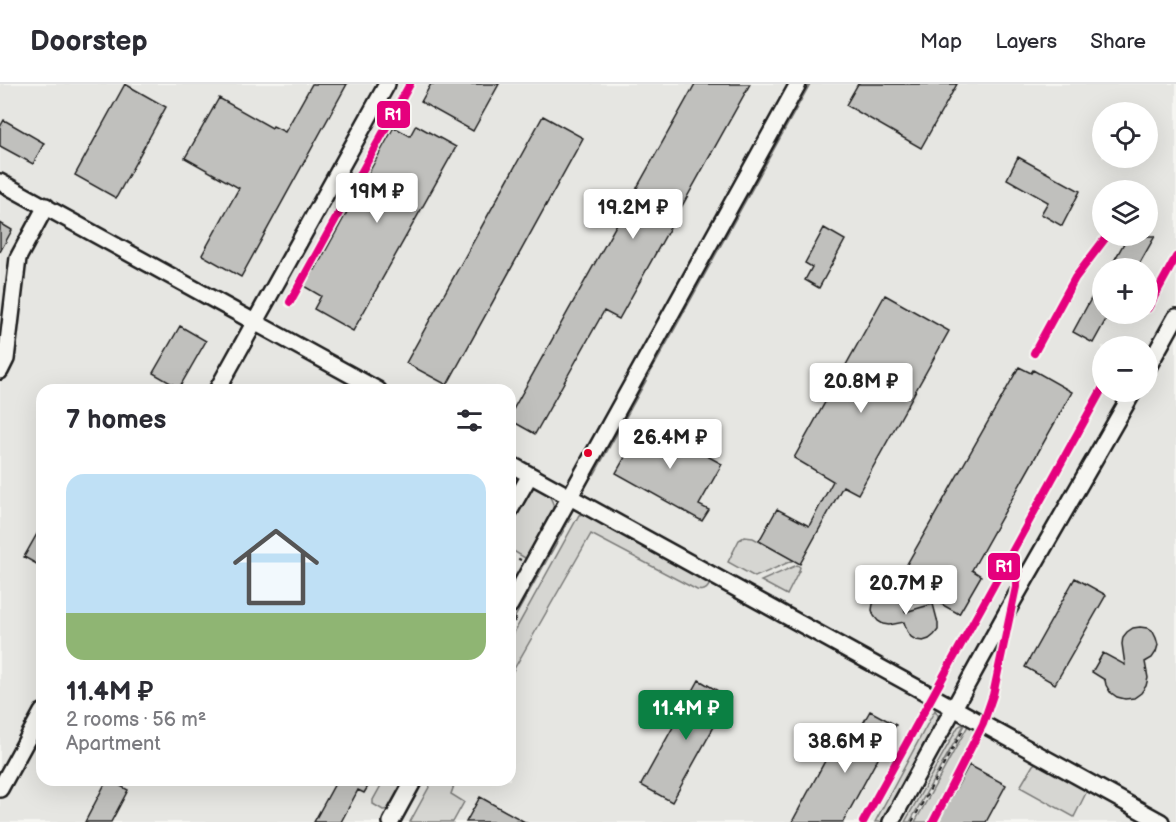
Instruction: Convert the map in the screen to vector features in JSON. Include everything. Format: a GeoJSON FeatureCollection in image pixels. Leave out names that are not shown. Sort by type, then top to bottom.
{"type":"FeatureCollection","features":[{"type":"Feature","properties":{"kind":"lane"},"geometry":{"type":"LineString","coordinates":[[220,384],[387,84]]}},
{"type":"Feature","properties":{"kind":"lane"},"geometry":{"type":"LineString","coordinates":[[516,594],[798,84]]}},
{"type":"Feature","properties":{"kind":"lane"},"geometry":{"type":"LineString","coordinates":[[0,182],[367,384]]}},
{"type":"Feature","properties":{"kind":"lane"},"geometry":{"type":"LineString","coordinates":[[0,371],[6,359],[4,328],[18,258],[45,206]]}},
{"type":"Feature","properties":{"kind":"lane"},"geometry":{"type":"LineString","coordinates":[[1158,349],[1176,317]]}},
{"type":"Feature","properties":{"kind":"lane"},"geometry":{"type":"LineString","coordinates":[[891,822],[1013,601],[1127,402]]}},
{"type":"Feature","properties":{"kind":"lane"},"geometry":{"type":"LineString","coordinates":[[516,467],[1161,822]]}},
{"type":"Feature","properties":{"kind":"lane"},"geometry":{"type":"LineString","coordinates":[[516,500],[530,475]]}},
{"type":"Feature","properties":{"kind":"lane"},"geometry":{"type":"LineString","coordinates":[[0,789],[36,723]]}},
{"type":"Feature","properties":{"kind":"lane"},"geometry":{"type":"LineString","coordinates":[[391,822],[411,786]]}},
{"type":"Feature","properties":{"kind":"path"},"geometry":{"type":"LineString","coordinates":[[912,822],[970,717]]}},
{"type":"Feature","properties":{"kind":"shaded area"},"geometry":{"type":"Polygon","coordinates":[[[0,84],[1176,84],[1176,822],[0,822],[0,84]]]}},
{"type":"Feature","properties":{"kind":"shaded area"},"geometry":{"type":"Polygon","coordinates":[[[805,84],[810,84],[594,475],[594,466],[805,84]]]}},
{"type":"Feature","properties":{"kind":"shaded area"},"geometry":{"type":"Polygon","coordinates":[[[535,485],[550,497],[554,509],[528,558],[525,558],[516,553],[516,515],[535,485]]]}},
{"type":"Feature","properties":{"kind":"shaded area"},"geometry":{"type":"Polygon","coordinates":[[[591,514],[710,579],[709,585],[705,590],[697,590],[591,534],[516,665],[516,629],[579,515],[591,514]]]}},
{"type":"Feature","properties":{"kind":"shaded area"},"geometry":{"type":"Polygon","coordinates":[[[570,519],[516,615],[516,607],[563,523],[570,519]]]}},
{"type":"Feature","properties":{"kind":"shaded area"},"geometry":{"type":"Polygon","coordinates":[[[744,537],[753,538],[794,560],[755,577],[728,562],[739,540],[744,537]]]}},
{"type":"Feature","properties":{"kind":"shaded area"},"geometry":{"type":"Polygon","coordinates":[[[797,565],[800,567],[799,571],[787,595],[761,581],[797,565]]]}},
{"type":"Feature","properties":{"kind":"shaded area"},"geometry":{"type":"Polygon","coordinates":[[[935,710],[939,722],[887,822],[875,822],[935,710]]]}},
{"type":"Feature","properties":{"kind":"shaded area"},"geometry":{"type":"Polygon","coordinates":[[[969,724],[978,728],[929,822],[915,822],[969,724]]]}},
{"type":"Feature","properties":{"kind":"shaded area"},"geometry":{"type":"Polygon","coordinates":[[[964,725],[910,822],[905,822],[958,727],[964,725]]]}},
{"type":"Feature","properties":{"kind":"shaded area"},"geometry":{"type":"Polygon","coordinates":[[[1036,763],[1042,763],[1085,788],[1086,793],[1074,817],[1020,787],[1036,763]]]}},
{"type":"Feature","properties":{"kind":"shaded area"},"geometry":{"type":"Polygon","coordinates":[[[381,786],[404,786],[392,809],[383,810],[373,804],[381,786]]]}},
{"type":"Feature","properties":{"kind":"shaded area"},"geometry":{"type":"Polygon","coordinates":[[[430,786],[454,786],[451,794],[464,802],[453,822],[410,822],[430,786]]]}},
{"type":"Feature","properties":{"kind":"building"},"geometry":{"type":"Polygon","coordinates":[[[125,84],[166,107],[116,198],[75,175],[125,84]]]}},
{"type":"Feature","properties":{"kind":"building"},"geometry":{"type":"Polygon","coordinates":[[[312,84],[347,84],[241,277],[202,255],[239,188],[185,158],[219,98],[272,128],[273,126],[285,132],[312,84]]]}},
{"type":"Feature","properties":{"kind":"building"},"geometry":{"type":"Polygon","coordinates":[[[431,84],[499,84],[473,131],[421,102],[431,84]]]}},
{"type":"Feature","properties":{"kind":"building"},"geometry":{"type":"Polygon","coordinates":[[[695,84],[750,84],[619,319],[604,311],[535,434],[516,423],[516,404],[695,84]]]}},
{"type":"Feature","properties":{"kind":"building"},"geometry":{"type":"Polygon","coordinates":[[[858,84],[957,84],[921,148],[846,105],[858,84]]]}},
{"type":"Feature","properties":{"kind":"building"},"geometry":{"type":"Polygon","coordinates":[[[543,116],[583,138],[448,384],[406,363],[543,116]]]}},
{"type":"Feature","properties":{"kind":"building"},"geometry":{"type":"Polygon","coordinates":[[[4,120],[44,143],[33,164],[0,146],[0,127],[4,120]]]}},
{"type":"Feature","properties":{"kind":"building"},"geometry":{"type":"Polygon","coordinates":[[[416,125],[456,147],[353,331],[314,309],[321,296],[302,285],[312,268],[315,270],[394,127],[410,136],[416,125]]]}},
{"type":"Feature","properties":{"kind":"building"},"geometry":{"type":"Polygon","coordinates":[[[1018,157],[1080,191],[1062,226],[1041,214],[1048,202],[1007,179],[1018,157]]]}},
{"type":"Feature","properties":{"kind":"building"},"geometry":{"type":"Polygon","coordinates":[[[0,223],[12,230],[0,252],[0,223]]]}},
{"type":"Feature","properties":{"kind":"building"},"geometry":{"type":"Polygon","coordinates":[[[824,228],[845,240],[819,288],[805,280],[812,267],[805,263],[824,228]]]}},
{"type":"Feature","properties":{"kind":"building"},"geometry":{"type":"Polygon","coordinates":[[[1122,246],[1149,246],[1143,258],[1116,258],[1122,246]]]}},
{"type":"Feature","properties":{"kind":"building"},"geometry":{"type":"Polygon","coordinates":[[[885,295],[949,331],[858,494],[843,486],[800,564],[759,541],[777,509],[809,526],[833,481],[794,458],[885,295]]]}},
{"type":"Feature","properties":{"kind":"building"},"geometry":{"type":"Polygon","coordinates":[[[1092,297],[1092,324],[1103,324],[1097,336],[1092,336],[1092,342],[1073,332],[1092,297]]]}},
{"type":"Feature","properties":{"kind":"building"},"geometry":{"type":"Polygon","coordinates":[[[180,326],[206,341],[181,384],[172,384],[153,373],[180,326]]]}},
{"type":"Feature","properties":{"kind":"building"},"geometry":{"type":"Polygon","coordinates":[[[1019,367],[1031,373],[1033,370],[1072,392],[972,570],[981,576],[959,614],[898,580],[1019,367]]]}},
{"type":"Feature","properties":{"kind":"building"},"geometry":{"type":"Polygon","coordinates":[[[645,422],[722,464],[699,505],[709,510],[702,521],[616,473],[645,422]]]}},
{"type":"Feature","properties":{"kind":"building"},"geometry":{"type":"Polygon","coordinates":[[[36,536],[36,564],[24,557],[36,536]]]}},
{"type":"Feature","properties":{"kind":"building"},"geometry":{"type":"Polygon","coordinates":[[[1075,578],[1106,595],[1055,684],[1025,667],[1075,578]]]}},
{"type":"Feature","properties":{"kind":"building"},"geometry":{"type":"Polygon","coordinates":[[[900,590],[905,612],[933,604],[938,630],[929,639],[923,641],[911,637],[904,622],[883,624],[874,616],[873,604],[881,595],[900,590]]]}},
{"type":"Feature","properties":{"kind":"building"},"geometry":{"type":"Polygon","coordinates":[[[1140,627],[1153,632],[1158,645],[1152,658],[1145,662],[1148,678],[1146,686],[1134,698],[1117,697],[1110,692],[1105,680],[1092,672],[1103,653],[1125,665],[1123,637],[1133,628],[1140,627]]]}},
{"type":"Feature","properties":{"kind":"building"},"geometry":{"type":"Polygon","coordinates":[[[699,680],[730,698],[672,802],[641,785],[699,680]]]}},
{"type":"Feature","properties":{"kind":"building"},"geometry":{"type":"Polygon","coordinates":[[[870,711],[896,725],[843,822],[792,822],[832,748],[845,755],[870,711]]]}},
{"type":"Feature","properties":{"kind":"building"},"geometry":{"type":"Polygon","coordinates":[[[969,765],[1006,785],[986,822],[938,822],[969,765]]]}},
{"type":"Feature","properties":{"kind":"building"},"geometry":{"type":"Polygon","coordinates":[[[104,786],[121,786],[128,790],[111,822],[85,822],[104,786]]]}},
{"type":"Feature","properties":{"kind":"building"},"geometry":{"type":"Polygon","coordinates":[[[334,786],[368,786],[364,793],[358,790],[341,822],[314,822],[334,786]]]}},
{"type":"Feature","properties":{"kind":"building"},"geometry":{"type":"Polygon","coordinates":[[[480,797],[525,822],[466,822],[480,797]]]}},
{"type":"Feature","properties":{"kind":"transit line","name":"R1"},"geometry":{"type":"LineString","coordinates":[[290,302],[410,84]]}},
{"type":"Feature","properties":{"kind":"transit line","name":"R1"},"geometry":{"type":"LineString","coordinates":[[1034,353],[1075,278],[1099,246]]}},
{"type":"Feature","properties":{"kind":"transit line","name":"R1"},"geometry":{"type":"LineString","coordinates":[[1158,290],[1176,257]]}},
{"type":"Feature","properties":{"kind":"transit line","name":"R1"},"geometry":{"type":"LineString","coordinates":[[863,822],[1095,402]]}},
{"type":"Feature","properties":{"kind":"transit line","name":"R1"},"geometry":{"type":"LineString","coordinates":[[933,822],[983,724],[993,695],[1019,573]]}}]}
